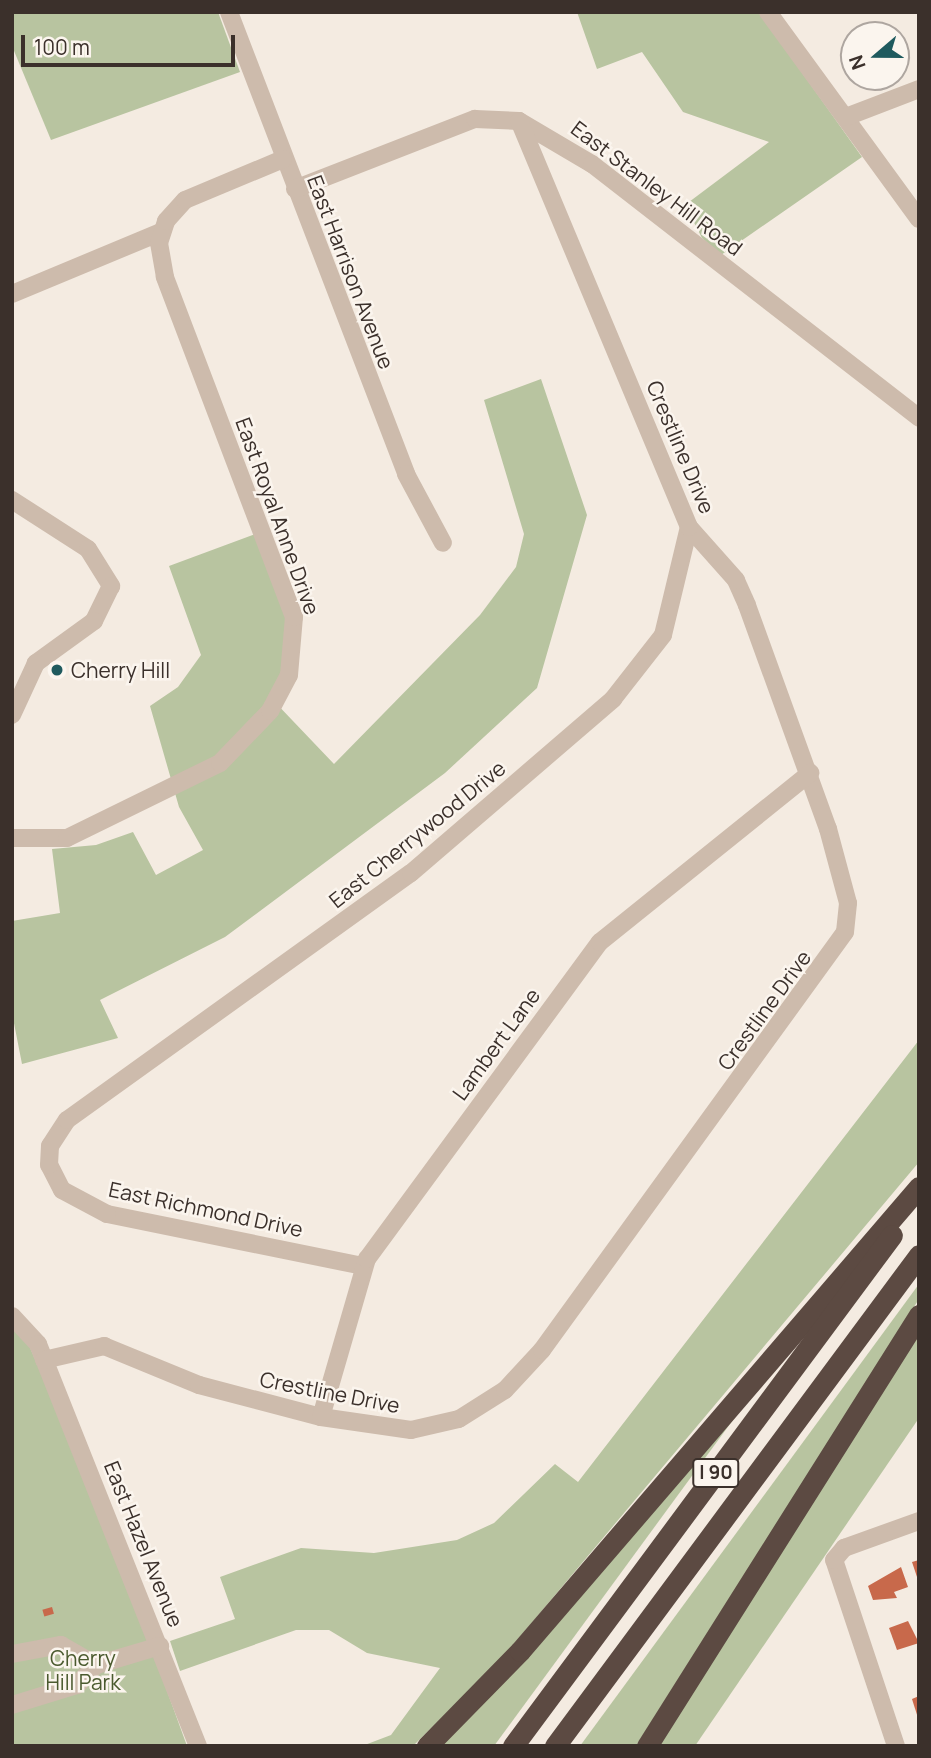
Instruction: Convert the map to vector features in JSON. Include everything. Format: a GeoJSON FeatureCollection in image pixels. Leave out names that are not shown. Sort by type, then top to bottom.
{"type":"FeatureCollection","features":[{"type":"Feature","properties":{"kind":"highway"},"geometry":{"type":"LineString","coordinates":[[427,1746],[520,1651],[919,1187]]}},
{"type":"Feature","properties":{"kind":"highway","name":"I 90"},"geometry":{"type":"LineString","coordinates":[[513,1746],[919,1200]]}},
{"type":"Feature","properties":{"kind":"highway","name":"I 90"},"geometry":{"type":"LineString","coordinates":[[555,1746],[919,1255]]}},
{"type":"Feature","properties":{"kind":"highway"},"geometry":{"type":"LineString","coordinates":[[647,1746],[919,1315]]}},
{"type":"Feature","properties":{"kind":"street","name":"East Harrison Avenue"},"geometry":{"type":"LineString","coordinates":[[229,12],[283,159],[406,474],[443,543]]}},
{"type":"Feature","properties":{"kind":"street"},"geometry":{"type":"LineString","coordinates":[[768,12],[919,219]]}},
{"type":"Feature","properties":{"kind":"street"},"geometry":{"type":"LineString","coordinates":[[846,117],[919,89]]}},
{"type":"Feature","properties":{"kind":"street","name":"East Stanley Hill Road"},"geometry":{"type":"LineString","coordinates":[[295,189],[475,119],[519,121],[601,171],[919,418]]}},
{"type":"Feature","properties":{"kind":"street","name":"Crestline Drive"},"geometry":{"type":"LineString","coordinates":[[44,1360],[104,1346],[199,1385],[321,1417],[391,1429],[441,1425],[489,1402],[542,1350],[839,946],[848,903],[810,773],[736,580],[689,527],[519,121]]}},
{"type":"Feature","properties":{"kind":"street"},"geometry":{"type":"LineString","coordinates":[[12,294],[161,232],[185,200],[283,159]]}},
{"type":"Feature","properties":{"kind":"street","name":"East Royal Anne Drive"},"geometry":{"type":"LineString","coordinates":[[12,838],[67,838],[220,763],[270,711],[295,658],[294,617],[165,277],[161,232]]}},
{"type":"Feature","properties":{"kind":"street"},"geometry":{"type":"LineString","coordinates":[[12,500],[88,550],[111,586],[94,621],[36,663],[12,715]]}},
{"type":"Feature","properties":{"kind":"street","name":"East Cherrywood Drive"},"geometry":{"type":"LineString","coordinates":[[52,1175],[50,1146],[68,1120],[411,873],[613,699],[663,635],[689,527]]}},
{"type":"Feature","properties":{"kind":"street","name":"Lambert Lane"},"geometry":{"type":"LineString","coordinates":[[321,1417],[363,1266],[600,942],[810,773]]}},
{"type":"Feature","properties":{"kind":"street","name":"East Richmond Drive"},"geometry":{"type":"LineString","coordinates":[[52,1175],[76,1201],[107,1214],[363,1266]]}},
{"type":"Feature","properties":{"kind":"street","name":"East Hazel Avenue"},"geometry":{"type":"LineString","coordinates":[[12,1316],[34,1337],[44,1360],[198,1746]]}},
{"type":"Feature","properties":{"kind":"street"},"geometry":{"type":"LineString","coordinates":[[896,1746],[834,1568],[836,1556],[919,1521]]}},
{"type":"Feature","properties":{"kind":"street"},"geometry":{"type":"LineString","coordinates":[[12,1654],[61,1645],[96,1665]]}},
{"type":"Feature","properties":{"kind":"street"},"geometry":{"type":"LineString","coordinates":[[12,1705],[77,1685],[96,1665],[160,1646]]}},
{"type":"Feature","properties":{"kind":"green space"},"geometry":{"type":"Polygon","coordinates":[[[12,12],[218,12],[240,72],[51,140],[12,46],[12,12]]]}},
{"type":"Feature","properties":{"kind":"green space"},"geometry":{"type":"Polygon","coordinates":[[[577,12],[759,12],[862,157],[721,255],[702,238],[685,205],[769,142],[683,112],[642,52],[597,69],[577,12]]]}},
{"type":"Feature","properties":{"kind":"green space"},"geometry":{"type":"Polygon","coordinates":[[[541,379],[587,515],[537,688],[445,773],[225,937],[100,1000],[118,1038],[22,1064],[12,1013],[12,921],[60,913],[52,849],[96,845],[133,832],[156,875],[203,850],[179,807],[150,706],[178,687],[201,655],[169,566],[258,533],[292,638],[272,699],[334,764],[480,615],[516,567],[524,534],[484,400],[541,379]]]}},
{"type":"Feature","properties":{"kind":"green space"},"geometry":{"type":"Polygon","coordinates":[[[919,1040],[919,1162],[503,1657],[413,1746],[362,1746],[391,1735],[440,1668],[367,1653],[329,1630],[296,1630],[180,1671],[170,1641],[235,1619],[220,1577],[301,1548],[374,1553],[457,1540],[494,1523],[555,1464],[578,1482],[919,1040]]]}},
{"type":"Feature","properties":{"kind":"green space"},"geometry":{"type":"Polygon","coordinates":[[[919,1284],[919,1299],[636,1746],[580,1746],[919,1284]]]}},
{"type":"Feature","properties":{"kind":"green space","name":"Cherry Hill Park"},"geometry":{"type":"Polygon","coordinates":[[[12,1327],[29,1345],[116,1550],[187,1746],[12,1746],[12,1327]]]}},
{"type":"Feature","properties":{"kind":"green space"},"geometry":{"type":"Polygon","coordinates":[[[919,1329],[919,1418],[695,1746],[657,1746],[919,1329]]]}},
{"type":"Feature","properties":{"kind":"green space"},"geometry":{"type":"Polygon","coordinates":[[[741,1409],[494,1746],[437,1746],[741,1409]]]}},
{"type":"Feature","properties":{"kind":"building"},"geometry":{"type":"Polygon","coordinates":[[[919,1560],[919,1580],[918,1580],[912,1562],[919,1560]]]}},
{"type":"Feature","properties":{"kind":"building"},"geometry":{"type":"Polygon","coordinates":[[[901,1567],[908,1587],[894,1592],[897,1598],[873,1600],[868,1586],[901,1567]]]}},
{"type":"Feature","properties":{"kind":"building"},"geometry":{"type":"Polygon","coordinates":[[[52,1607],[54,1614],[44,1616],[42,1610],[52,1607]]]}},
{"type":"Feature","properties":{"kind":"building"},"geometry":{"type":"Polygon","coordinates":[[[908,1621],[919,1643],[897,1650],[889,1628],[908,1621]]]}},
{"type":"Feature","properties":{"kind":"building"},"geometry":{"type":"Polygon","coordinates":[[[919,1696],[919,1718],[918,1718],[912,1699],[919,1696]]]}},
{"type":"Feature","properties":{"kind":"place","name":"Cherry Hill"},"geometry":{"type":"Point","coordinates":[57,670]}}]}
